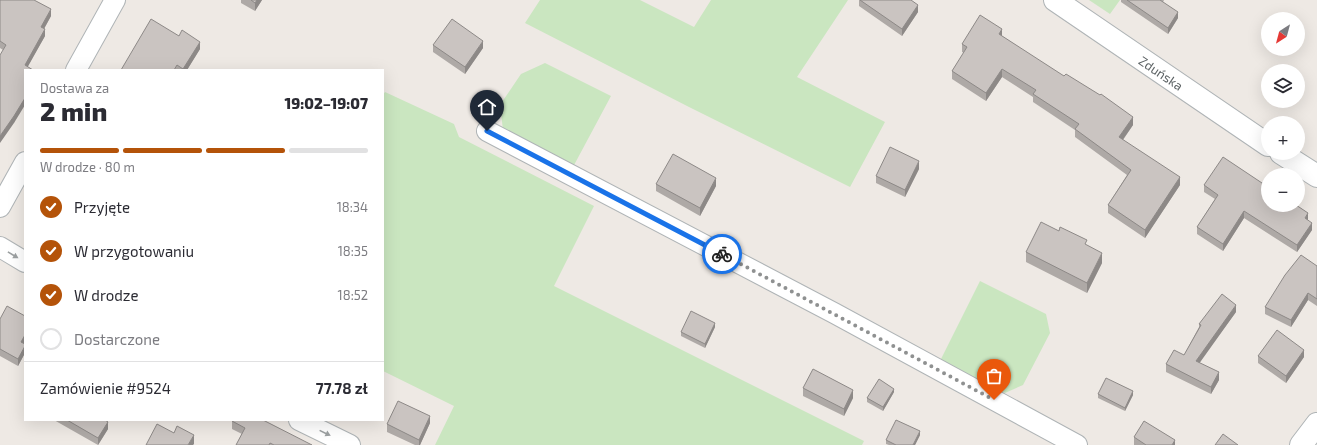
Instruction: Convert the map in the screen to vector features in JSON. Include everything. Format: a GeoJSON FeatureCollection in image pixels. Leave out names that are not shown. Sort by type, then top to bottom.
{"type":"FeatureCollection","features":[{"type":"Feature","properties":{"kind":"street"},"geometry":{"type":"LineString","coordinates":[[77,69],[115,0]]}},
{"type":"Feature","properties":{"kind":"street","name":"Zduńska"},"geometry":{"type":"LineString","coordinates":[[1055,0],[1261,140]]}},
{"type":"Feature","properties":{"kind":"street"},"geometry":{"type":"LineString","coordinates":[[487,131],[834,313],[1077,445]]}},
{"type":"Feature","properties":{"kind":"street"},"geometry":{"type":"LineString","coordinates":[[1292,160],[1317,176]]}},
{"type":"Feature","properties":{"kind":"street"},"geometry":{"type":"LineString","coordinates":[[0,207],[24,164]]}},
{"type":"Feature","properties":{"kind":"street"},"geometry":{"type":"LineString","coordinates":[[0,247],[24,261]]}},
{"type":"Feature","properties":{"kind":"street"},"geometry":{"type":"LineString","coordinates":[[301,421],[350,445]]}},
{"type":"Feature","properties":{"kind":"street"},"geometry":{"type":"LineString","coordinates":[[1301,445],[1317,424]]}},
{"type":"Feature","properties":{"kind":"green space"},"geometry":{"type":"Polygon","coordinates":[[[540,0],[640,0],[694,27],[711,0],[848,0],[797,77],[885,122],[850,187],[525,23],[540,0]]]}},
{"type":"Feature","properties":{"kind":"green space"},"geometry":{"type":"Polygon","coordinates":[[[1089,0],[1120,0],[1110,14],[1089,0]]]}},
{"type":"Feature","properties":{"kind":"green space"},"geometry":{"type":"Polygon","coordinates":[[[545,63],[611,96],[573,167],[503,130],[500,105],[521,74],[545,63]]]}},
{"type":"Feature","properties":{"kind":"green space"},"geometry":{"type":"Polygon","coordinates":[[[385,92],[454,124],[459,137],[594,206],[554,286],[864,441],[862,445],[435,445],[454,406],[384,371],[385,92]]]}},
{"type":"Feature","properties":{"kind":"green space"},"geometry":{"type":"Polygon","coordinates":[[[980,281],[1046,314],[1050,333],[1023,385],[1005,393],[940,361],[980,281]]]}},
{"type":"Feature","properties":{"kind":"building"},"geometry":{"type":"Polygon","coordinates":[[[0,0],[34,0],[51,9],[41,27],[45,29],[25,65],[31,69],[24,69],[24,100],[0,136],[0,55],[6,45],[0,41],[0,0]]]}},
{"type":"Feature","properties":{"kind":"building"},"geometry":{"type":"Polygon","coordinates":[[[860,0],[911,0],[918,5],[902,29],[860,0]]]}},
{"type":"Feature","properties":{"kind":"building"},"geometry":{"type":"Polygon","coordinates":[[[1127,0],[1160,0],[1178,12],[1168,28],[1127,0]]]}},
{"type":"Feature","properties":{"kind":"building"},"geometry":{"type":"Polygon","coordinates":[[[980,15],[1002,29],[999,34],[1064,76],[1066,74],[1100,95],[1101,94],[1133,117],[1119,137],[1180,177],[1145,230],[1108,205],[1131,170],[1075,129],[1079,124],[1033,94],[1036,90],[1002,69],[986,93],[952,71],[967,47],[962,44],[980,15]]]}},
{"type":"Feature","properties":{"kind":"building"},"geometry":{"type":"Polygon","coordinates":[[[151,19],[179,36],[182,30],[200,42],[183,69],[177,65],[175,69],[122,69],[151,19]]]}},
{"type":"Feature","properties":{"kind":"building"},"geometry":{"type":"Polygon","coordinates":[[[452,19],[483,41],[465,67],[433,45],[452,19]]]}},
{"type":"Feature","properties":{"kind":"building"},"geometry":{"type":"Polygon","coordinates":[[[890,147],[919,161],[905,190],[876,176],[890,147]]]}},
{"type":"Feature","properties":{"kind":"building"},"geometry":{"type":"Polygon","coordinates":[[[673,154],[716,178],[700,208],[656,184],[673,154]]]}},
{"type":"Feature","properties":{"kind":"building"},"geometry":{"type":"Polygon","coordinates":[[[1223,157],[1261,182],[1261,212],[1305,211],[1308,213],[1305,218],[1312,223],[1297,245],[1244,211],[1223,244],[1197,227],[1218,195],[1204,185],[1223,157]]]}},
{"type":"Feature","properties":{"kind":"building"},"geometry":{"type":"Polygon","coordinates":[[[1041,222],[1059,231],[1060,227],[1087,240],[1085,244],[1102,253],[1087,283],[1026,252],[1041,222]]]}},
{"type":"Feature","properties":{"kind":"building"},"geometry":{"type":"Polygon","coordinates":[[[1301,255],[1317,266],[1317,299],[1308,293],[1291,320],[1265,307],[1285,275],[1301,255]]]}},
{"type":"Feature","properties":{"kind":"building"},"geometry":{"type":"Polygon","coordinates":[[[1222,294],[1236,305],[1196,361],[1219,372],[1211,387],[1166,364],[1174,350],[1184,355],[1201,325],[1199,324],[1222,294]]]}},
{"type":"Feature","properties":{"kind":"building"},"geometry":{"type":"Polygon","coordinates":[[[7,306],[24,315],[24,337],[21,342],[24,344],[24,348],[18,359],[0,349],[0,319],[7,306]]]}},
{"type":"Feature","properties":{"kind":"building"},"geometry":{"type":"Polygon","coordinates":[[[691,311],[715,323],[705,344],[681,332],[691,311]]]}},
{"type":"Feature","properties":{"kind":"building"},"geometry":{"type":"Polygon","coordinates":[[[1277,330],[1304,350],[1286,376],[1258,356],[1277,330]]]}},
{"type":"Feature","properties":{"kind":"building"},"geometry":{"type":"Polygon","coordinates":[[[813,369],[853,390],[844,409],[803,388],[813,369]]]}},
{"type":"Feature","properties":{"kind":"building"},"geometry":{"type":"Polygon","coordinates":[[[1106,378],[1133,391],[1125,408],[1098,394],[1106,378]]]}},
{"type":"Feature","properties":{"kind":"building"},"geometry":{"type":"Polygon","coordinates":[[[879,379],[894,389],[883,407],[867,398],[879,379]]]}},
{"type":"Feature","properties":{"kind":"building"},"geometry":{"type":"Polygon","coordinates":[[[398,401],[430,416],[419,440],[387,424],[398,401]]]}},
{"type":"Feature","properties":{"kind":"building"},"geometry":{"type":"Polygon","coordinates":[[[896,420],[920,431],[913,445],[896,445],[886,440],[896,420]]]}},
{"type":"Feature","properties":{"kind":"building"},"geometry":{"type":"Polygon","coordinates":[[[69,421],[106,421],[108,422],[98,438],[69,421]]]}},
{"type":"Feature","properties":{"kind":"building"},"geometry":{"type":"Polygon","coordinates":[[[232,421],[265,421],[312,445],[274,445],[270,443],[269,445],[236,445],[245,428],[232,421]]]}},
{"type":"Feature","properties":{"kind":"building"},"geometry":{"type":"Polygon","coordinates":[[[1144,421],[1175,440],[1172,445],[1146,445],[1134,437],[1144,421]]]}},
{"type":"Feature","properties":{"kind":"building"},"geometry":{"type":"Polygon","coordinates":[[[157,424],[174,433],[177,426],[194,435],[188,445],[146,445],[157,424]]]}},
{"type":"Feature","properties":{"kind":"building"},"geometry":{"type":"Polygon","coordinates":[[[1223,434],[1238,445],[1215,445],[1223,434]]]}},
{"type":"Feature","properties":{"kind":"way so far"},"geometry":{"type":"LineString","coordinates":[[722,254],[941,370],[994,400]]}},
{"type":"Feature","properties":{"kind":"route"},"geometry":{"type":"LineString","coordinates":[[487,131],[722,254]]}}]}
